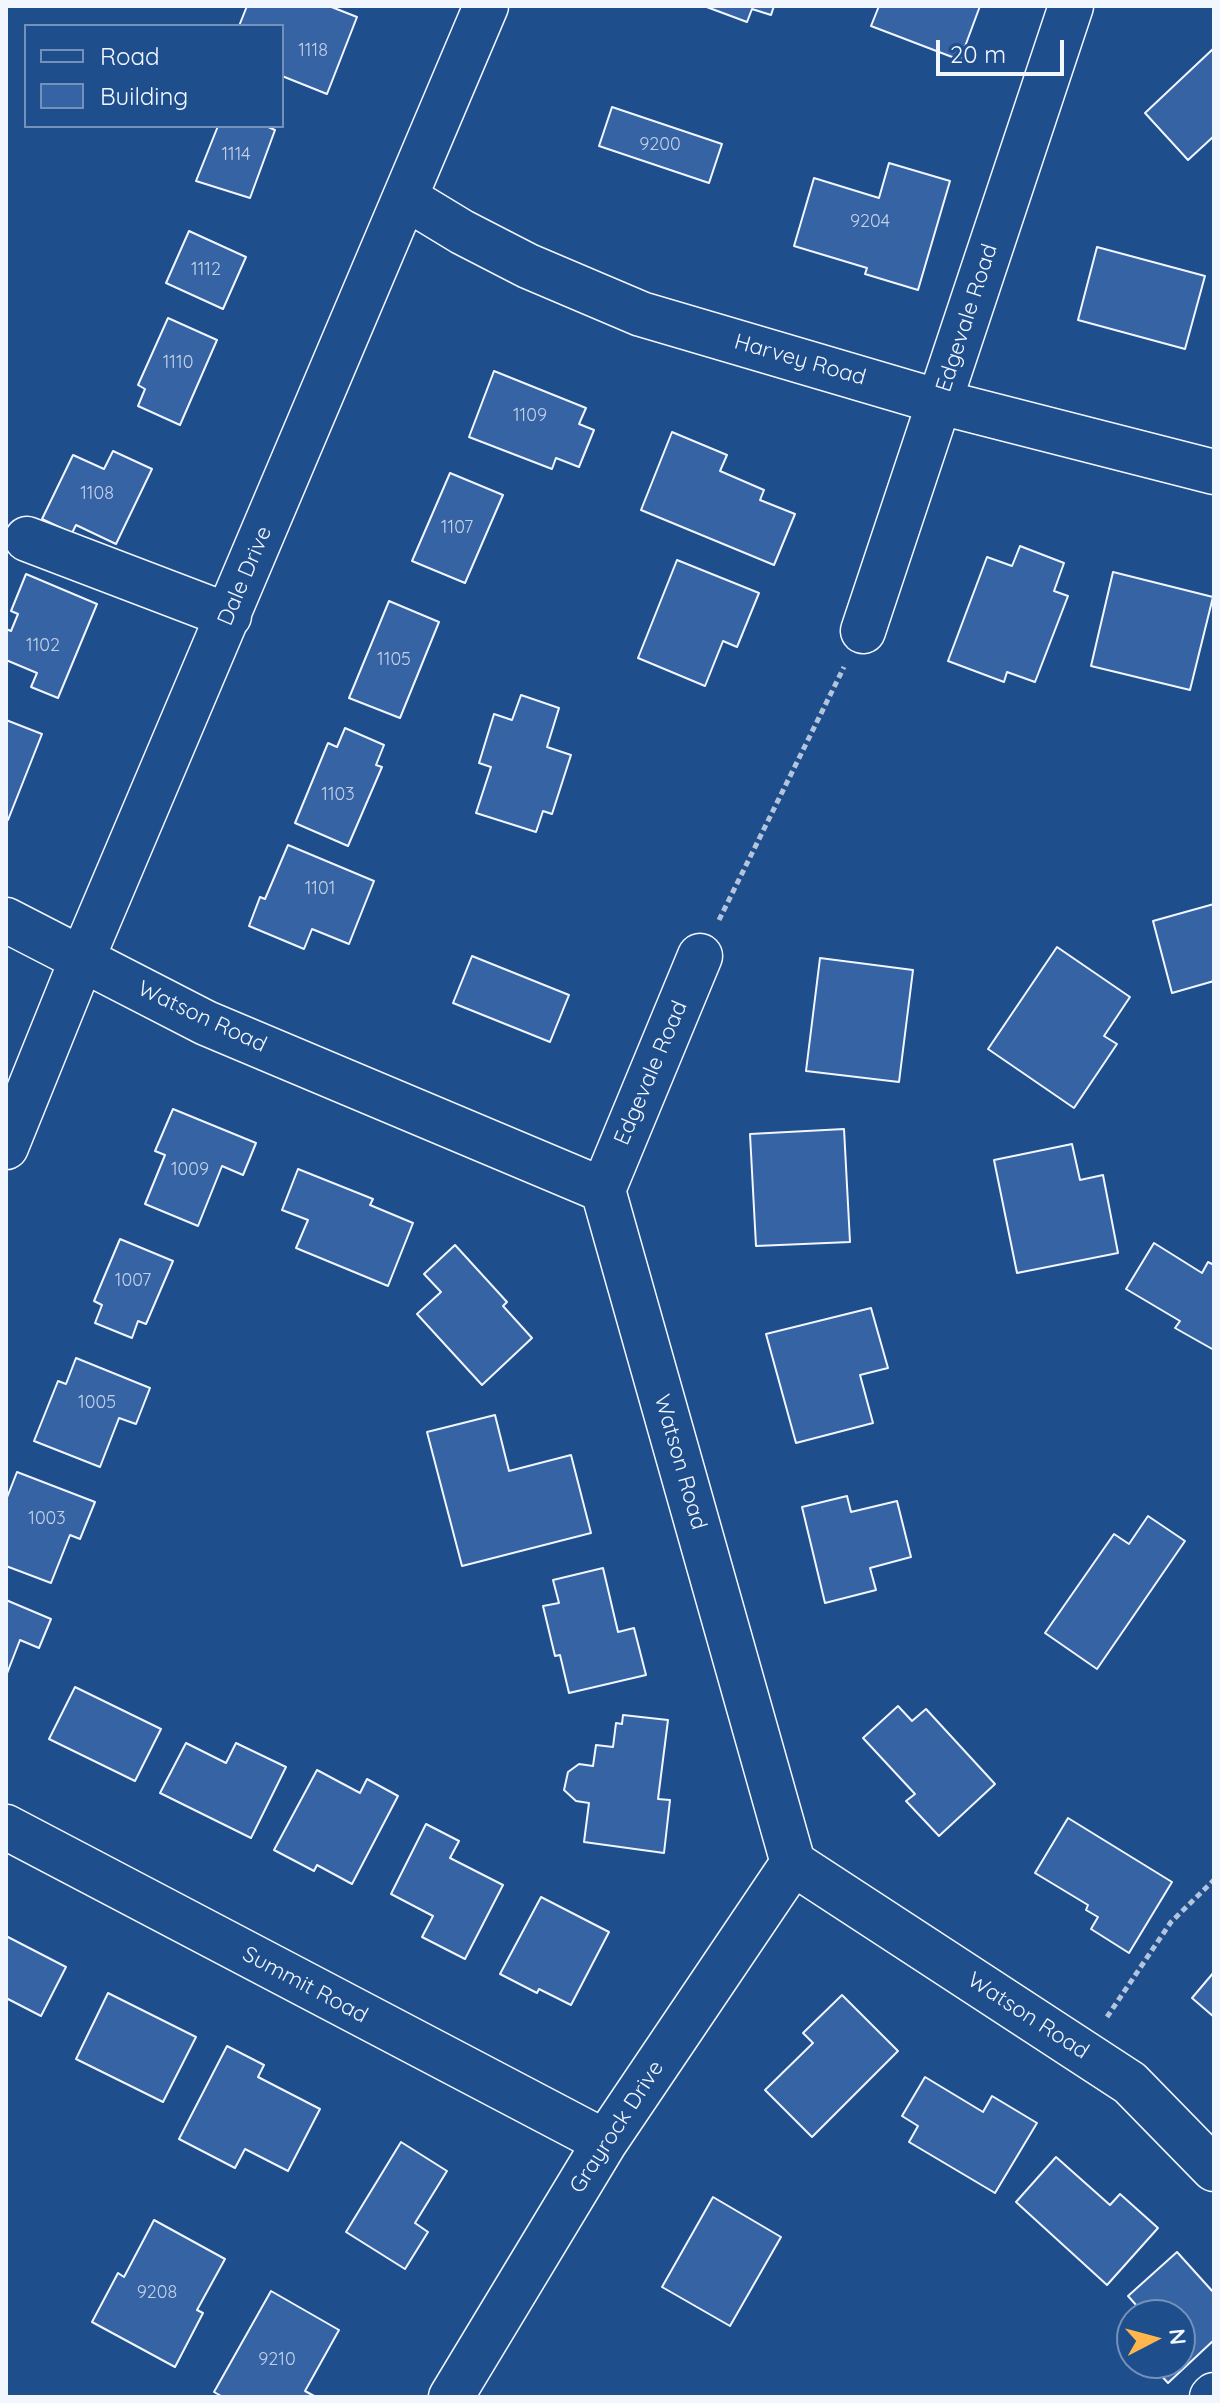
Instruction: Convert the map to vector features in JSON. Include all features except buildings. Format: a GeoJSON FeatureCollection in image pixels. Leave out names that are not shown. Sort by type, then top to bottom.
{"type":"FeatureCollection","features":[{"type":"Feature","properties":{"kind":"street","name":"Dale Drive"},"geometry":{"type":"LineString","coordinates":[[6,1147],[82,959],[486,6]]}},
{"type":"Feature","properties":{"kind":"street","name":"Edgevale Road"},"geometry":{"type":"LineString","coordinates":[[863,631],[1071,6]]}},
{"type":"Feature","properties":{"kind":"street","name":"Harvey Road"},"geometry":{"type":"LineString","coordinates":[[406,198],[462,232],[528,266],[641,314],[940,402],[1214,472]]}},
{"type":"Feature","properties":{"kind":"street"},"geometry":{"type":"LineString","coordinates":[[27,539],[229,616]]}},
{"type":"Feature","properties":{"kind":"street","name":"Watson Road"},"geometry":{"type":"LineString","coordinates":[[6,920],[206,1023],[603,1190],[793,1863],[1130,2083],[1214,2169]]}},
{"type":"Feature","properties":{"kind":"street","name":"Edgevale Road"},"geometry":{"type":"LineString","coordinates":[[603,1190],[700,956]]}},
{"type":"Feature","properties":{"kind":"street","name":"Summit Road"},"geometry":{"type":"LineString","coordinates":[[6,1827],[605,2142]]}},
{"type":"Feature","properties":{"kind":"street","name":"Grayrock Drive"},"geometry":{"type":"LineString","coordinates":[[451,2397],[605,2142],[793,1863]]}},
{"type":"Feature","properties":{"kind":"path"},"geometry":{"type":"LineString","coordinates":[[700,956],[863,631]]}},
{"type":"Feature","properties":{"kind":"path"},"geometry":{"type":"LineString","coordinates":[[1081,2051],[1121,1998],[1171,1922],[1214,1880]]}}]}
